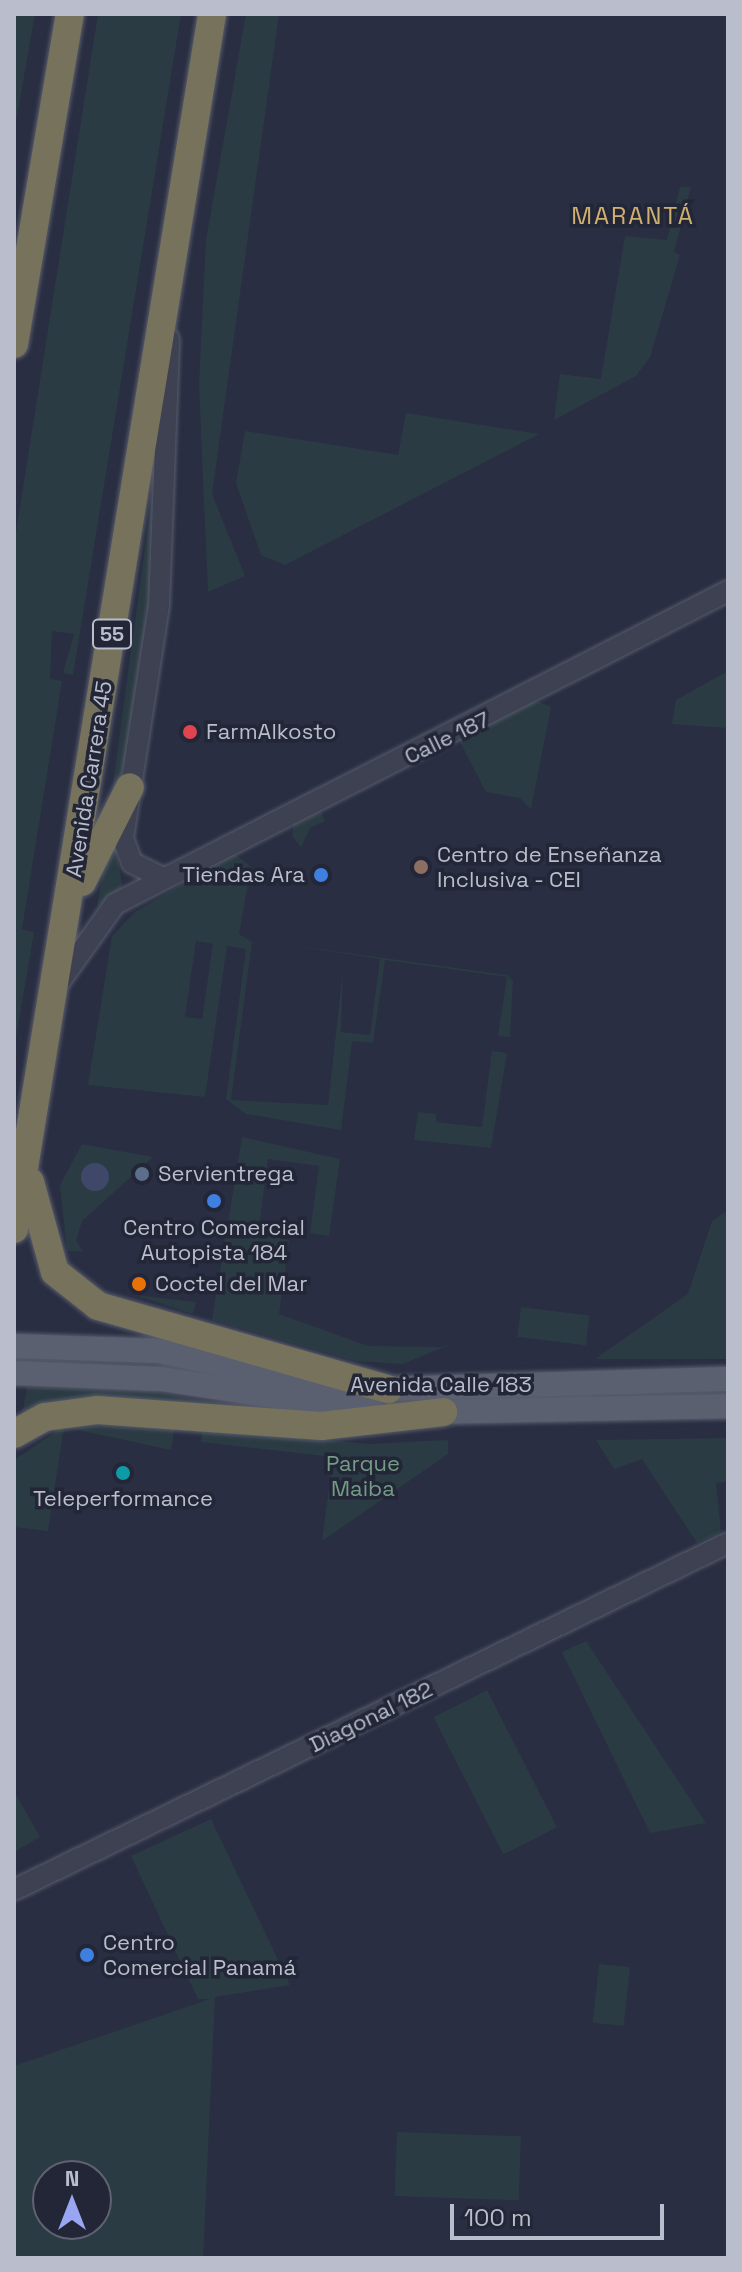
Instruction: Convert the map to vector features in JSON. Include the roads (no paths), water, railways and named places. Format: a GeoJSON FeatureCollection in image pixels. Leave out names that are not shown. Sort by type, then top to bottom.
{"type":"FeatureCollection","features":[{"type":"Feature","properties":{"kind":"highway"},"geometry":{"type":"LineString","coordinates":[[14,344],[70,14]]}},
{"type":"Feature","properties":{"kind":"highway","name":"Avenida Carrera 45"},"geometry":{"type":"LineString","coordinates":[[14,1229],[27,1168],[212,14]]}},
{"type":"Feature","properties":{"kind":"highway"},"geometry":{"type":"LineString","coordinates":[[69,908],[130,787]]}},
{"type":"Feature","properties":{"kind":"highway"},"geometry":{"type":"LineString","coordinates":[[27,1168],[48,1257],[89,1301],[388,1389]]}},
{"type":"Feature","properties":{"kind":"highway"},"geometry":{"type":"LineString","coordinates":[[14,1434],[45,1417],[97,1410],[321,1426],[443,1412]]}},
{"type":"Feature","properties":{"kind":"main road","name":"Avenida Calle 183"},"geometry":{"type":"LineString","coordinates":[[14,1346],[159,1351],[299,1380],[388,1389],[728,1379]]}},
{"type":"Feature","properties":{"kind":"main road","name":"Avenida Calle 183"},"geometry":{"type":"LineString","coordinates":[[14,1373],[161,1379],[319,1407],[443,1412],[728,1406]]}},
{"type":"Feature","properties":{"kind":"street"},"geometry":{"type":"LineString","coordinates":[[14,247],[37,213]]}},
{"type":"Feature","properties":{"kind":"street","name":"Avenida Carrera 45"},"geometry":{"type":"LineString","coordinates":[[130,787],[164,545],[169,282]]}},
{"type":"Feature","properties":{"kind":"street","name":"Calle 187"},"geometry":{"type":"LineString","coordinates":[[56,987],[105,911],[163,878],[728,591]]}},
{"type":"Feature","properties":{"kind":"street"},"geometry":{"type":"LineString","coordinates":[[130,787],[126,855],[163,878]]}},
{"type":"Feature","properties":{"kind":"street","name":"Diagonal 182"},"geometry":{"type":"LineString","coordinates":[[14,1890],[728,1543]]}},
{"type":"Feature","properties":{"kind":"water"},"geometry":{"type":"Polygon","coordinates":[[[95,1163],[105,1167],[109,1177],[105,1187],[95,1191],[85,1187],[81,1177],[85,1167],[95,1163]]]}},
{"type":"Feature","properties":{"kind":"place","name":"FarmAlkosto"},"geometry":{"type":"Point","coordinates":[190,732]}},
{"type":"Feature","properties":{"kind":"place","name":"Centro de Enseñanza Inclusiva - CEI"},"geometry":{"type":"Point","coordinates":[421,867]}},
{"type":"Feature","properties":{"kind":"place","name":"Tiendas Ara"},"geometry":{"type":"Point","coordinates":[321,875]}},
{"type":"Feature","properties":{"kind":"place","name":"Servientrega"},"geometry":{"type":"Point","coordinates":[142,1174]}},
{"type":"Feature","properties":{"kind":"place","name":"Centro Comercial Autopista 184"},"geometry":{"type":"Point","coordinates":[214,1201]}},
{"type":"Feature","properties":{"kind":"place","name":"Coctel del Mar"},"geometry":{"type":"Point","coordinates":[139,1284]}},
{"type":"Feature","properties":{"kind":"place","name":"Teleperformance"},"geometry":{"type":"Point","coordinates":[123,1473]}},
{"type":"Feature","properties":{"kind":"place","name":"Centro Comercial Panamá"},"geometry":{"type":"Point","coordinates":[87,1955]}},
{"type":"Feature","properties":{"kind":"district","name":"MARANTÁ"},"geometry":{"type":"Point","coordinates":[633,216]}},
{"type":"Feature","properties":{"kind":"park label","name":"Parque Maiba"},"geometry":{"type":"Point","coordinates":[363,1476]}}]}
